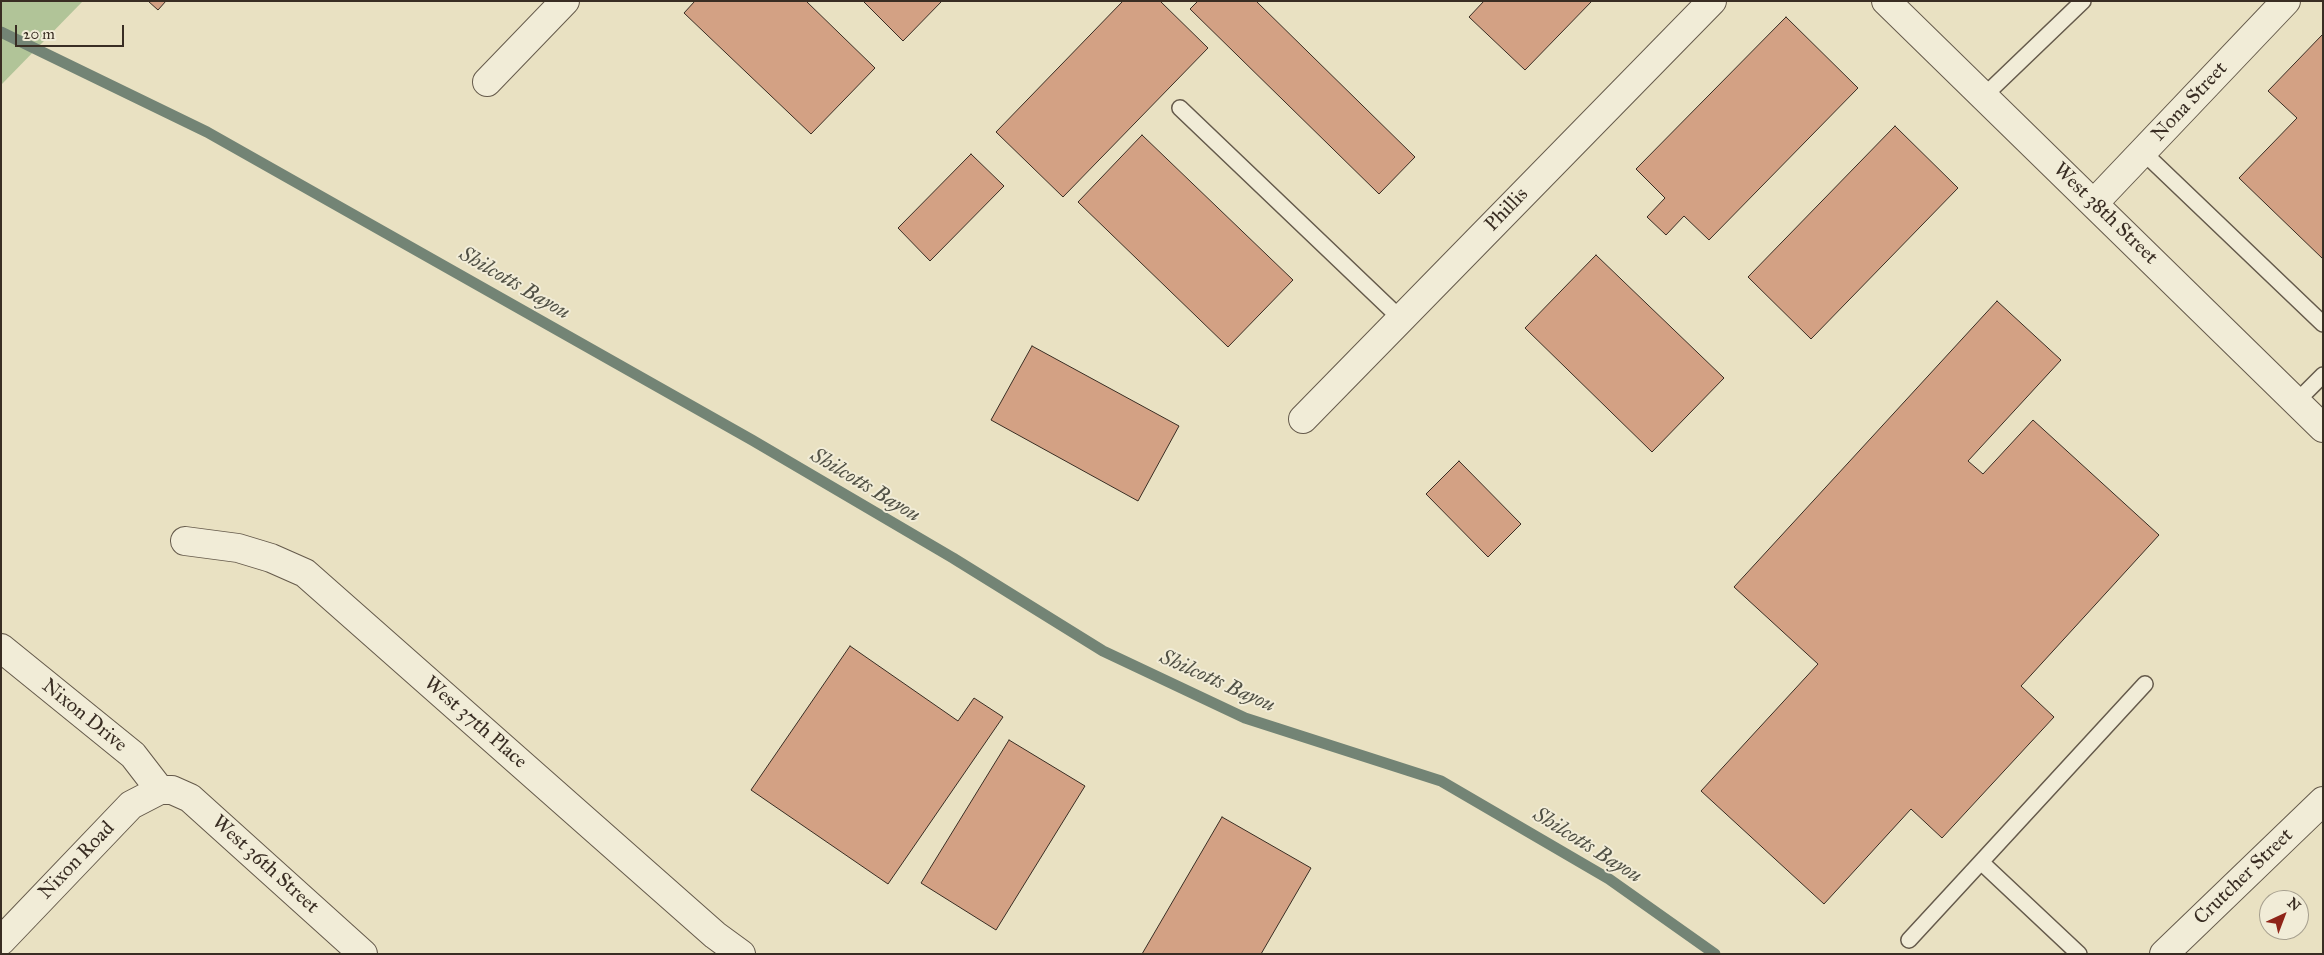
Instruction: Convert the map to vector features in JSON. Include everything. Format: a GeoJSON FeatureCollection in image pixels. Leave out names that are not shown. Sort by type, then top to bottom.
{"type":"FeatureCollection","features":[{"type":"Feature","properties":{"kind":"street"},"geometry":{"type":"LineString","coordinates":[[487,82],[565,1]]}},
{"type":"Feature","properties":{"kind":"street","name":"Phillis"},"geometry":{"type":"LineString","coordinates":[[1303,419],[1712,1]]}},
{"type":"Feature","properties":{"kind":"street","name":"West 38th Street"},"geometry":{"type":"LineString","coordinates":[[1886,1],[2323,428]]}},
{"type":"Feature","properties":{"kind":"street","name":"Nona Street"},"geometry":{"type":"LineString","coordinates":[[2094,203],[2286,1]]}},
{"type":"Feature","properties":{"kind":"street","name":"West 37th Place"},"geometry":{"type":"LineString","coordinates":[[185,542],[238,548],[271,558],[305,573],[715,935],[741,954]]}},
{"type":"Feature","properties":{"kind":"street","name":"Nixon Drive"},"geometry":{"type":"LineString","coordinates":[[1,648],[133,755],[160,790]]}},
{"type":"Feature","properties":{"kind":"street","name":"Nixon Road"},"geometry":{"type":"LineString","coordinates":[[1,941],[131,805],[160,790]]}},
{"type":"Feature","properties":{"kind":"street","name":"West 36th Street"},"geometry":{"type":"LineString","coordinates":[[160,790],[172,790],[190,798],[363,954]]}},
{"type":"Feature","properties":{"kind":"street","name":"Crutcher Street"},"geometry":{"type":"LineString","coordinates":[[2164,954],[2323,801]]}},
{"type":"Feature","properties":{"kind":"lane"},"geometry":{"type":"LineString","coordinates":[[1984,96],[2083,1]]}},
{"type":"Feature","properties":{"kind":"lane"},"geometry":{"type":"LineString","coordinates":[[1180,108],[1401,319]]}},
{"type":"Feature","properties":{"kind":"lane"},"geometry":{"type":"LineString","coordinates":[[2143,152],[2323,324]]}},
{"type":"Feature","properties":{"kind":"lane"},"geometry":{"type":"LineString","coordinates":[[2296,402],[2323,375]]}},
{"type":"Feature","properties":{"kind":"lane"},"geometry":{"type":"LineString","coordinates":[[1909,940],[2145,684]]}},
{"type":"Feature","properties":{"kind":"lane"},"geometry":{"type":"LineString","coordinates":[[1982,862],[2079,954]]}},
{"type":"Feature","properties":{"kind":"green space"},"geometry":{"type":"Polygon","coordinates":[[[1,1],[83,1],[1,85],[1,1]]]}},
{"type":"Feature","properties":{"kind":"building"},"geometry":{"type":"Polygon","coordinates":[[[148,1],[166,1],[158,10],[148,1]]]}},
{"type":"Feature","properties":{"kind":"building"},"geometry":{"type":"Polygon","coordinates":[[[695,1],[806,1],[875,68],[811,134],[684,13],[695,1]]]}},
{"type":"Feature","properties":{"kind":"building"},"geometry":{"type":"Polygon","coordinates":[[[863,1],[942,1],[903,41],[863,1]]]}},
{"type":"Feature","properties":{"kind":"building"},"geometry":{"type":"Polygon","coordinates":[[[1123,1],[1160,1],[1208,48],[1063,197],[996,132],[1123,1]]]}},
{"type":"Feature","properties":{"kind":"building"},"geometry":{"type":"Polygon","coordinates":[[[1198,1],[1256,1],[1415,157],[1379,194],[1190,9],[1198,1]]]}},
{"type":"Feature","properties":{"kind":"building"},"geometry":{"type":"Polygon","coordinates":[[[1484,1],[1592,1],[1525,70],[1469,17],[1484,1]]]}},
{"type":"Feature","properties":{"kind":"building"},"geometry":{"type":"Polygon","coordinates":[[[1786,17],[1858,88],[1709,240],[1684,216],[1666,235],[1647,217],[1665,198],[1636,169],[1786,17]]]}},
{"type":"Feature","properties":{"kind":"building"},"geometry":{"type":"Polygon","coordinates":[[[2323,34],[2323,259],[2239,178],[2297,118],[2268,91],[2323,34]]]}},
{"type":"Feature","properties":{"kind":"building"},"geometry":{"type":"Polygon","coordinates":[[[1895,126],[1958,188],[1811,339],[1748,277],[1895,126]]]}},
{"type":"Feature","properties":{"kind":"building"},"geometry":{"type":"Polygon","coordinates":[[[1142,135],[1293,280],[1228,347],[1078,202],[1142,135]]]}},
{"type":"Feature","properties":{"kind":"building"},"geometry":{"type":"Polygon","coordinates":[[[971,154],[1004,186],[930,261],[898,228],[971,154]]]}},
{"type":"Feature","properties":{"kind":"building"},"geometry":{"type":"Polygon","coordinates":[[[1596,255],[1724,378],[1652,452],[1525,328],[1596,255]]]}},
{"type":"Feature","properties":{"kind":"building"},"geometry":{"type":"Polygon","coordinates":[[[1997,301],[2061,360],[1968,461],[1983,474],[2033,420],[2159,535],[2021,686],[2054,717],[1942,838],[1911,809],[1824,904],[1701,791],[1818,664],[1734,587],[1997,301]]]}},
{"type":"Feature","properties":{"kind":"building"},"geometry":{"type":"Polygon","coordinates":[[[1032,346],[1179,426],[1138,501],[991,420],[1032,346]]]}},
{"type":"Feature","properties":{"kind":"building"},"geometry":{"type":"Polygon","coordinates":[[[1459,461],[1521,524],[1488,557],[1426,494],[1459,461]]]}},
{"type":"Feature","properties":{"kind":"building"},"geometry":{"type":"Polygon","coordinates":[[[850,646],[958,721],[974,698],[1003,717],[888,884],[751,790],[850,646]]]}},
{"type":"Feature","properties":{"kind":"building"},"geometry":{"type":"Polygon","coordinates":[[[1009,740],[1085,786],[996,930],[921,883],[1009,740]]]}},
{"type":"Feature","properties":{"kind":"building"},"geometry":{"type":"Polygon","coordinates":[[[1222,817],[1311,868],[1261,954],[1142,954],[1222,817]]]}},
{"type":"Feature","properties":{"kind":"waterway","name":"Shilcotts Bayou"},"geometry":{"type":"LineString","coordinates":[[1,32],[207,132],[752,440],[953,558],[1103,651],[1245,718],[1441,781],[1609,879],[1715,954]]}}]}
